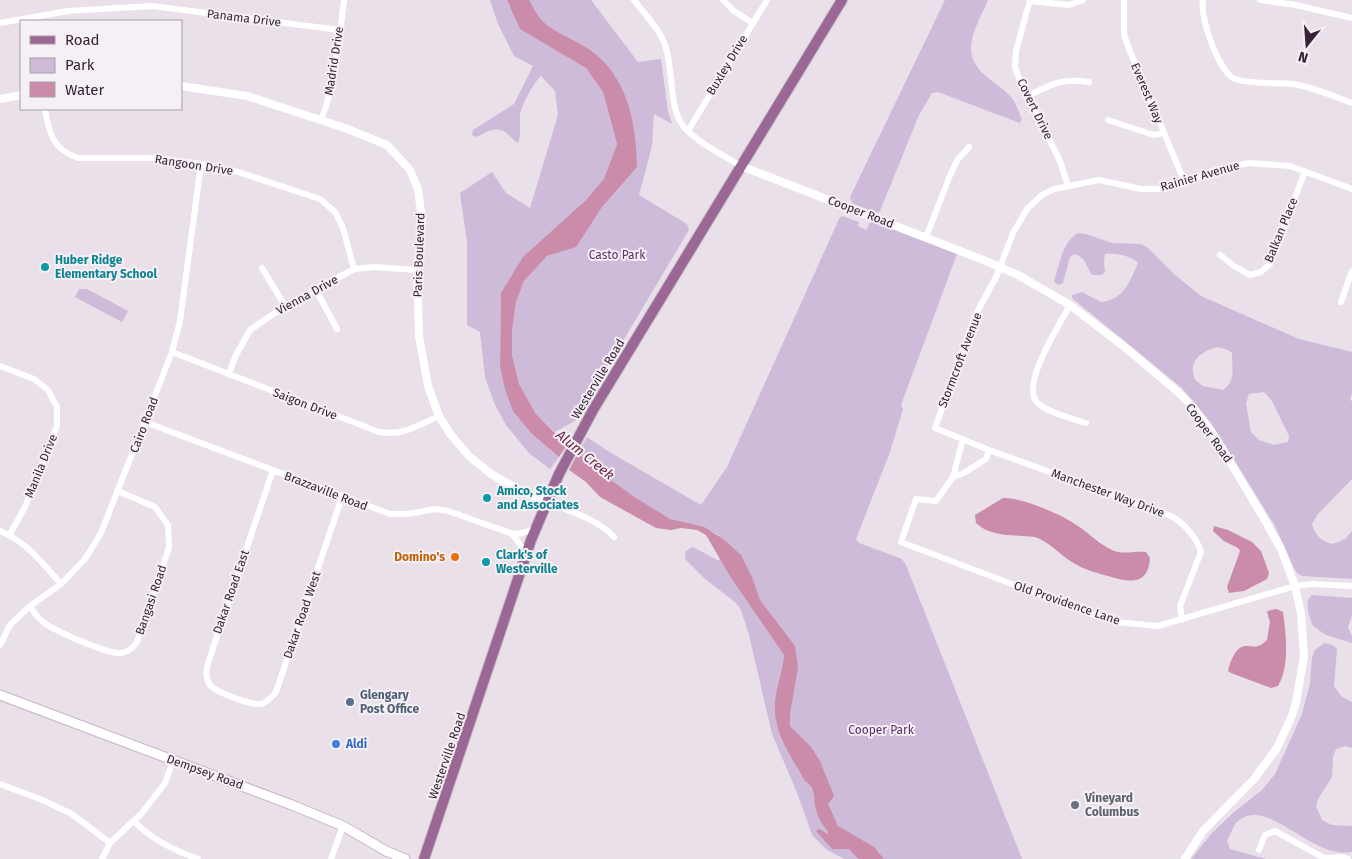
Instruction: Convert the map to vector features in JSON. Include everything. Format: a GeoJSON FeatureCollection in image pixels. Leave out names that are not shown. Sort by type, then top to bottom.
{"type":"FeatureCollection","features":[{"type":"Feature","properties":{"kind":"main road","name":"Westerville Road"},"geometry":{"type":"LineString","coordinates":[[424,859],[536,529],[559,474],[593,410],[842,0]]}},
{"type":"Feature","properties":{"kind":"main road","name":"Dempsey Road"},"geometry":{"type":"LineString","coordinates":[[0,695],[292,805],[343,826],[386,851],[405,859]]}},
{"type":"Feature","properties":{"kind":"street","name":"Madrid Drive"},"geometry":{"type":"LineString","coordinates":[[321,120],[333,81],[344,0]]}},
{"type":"Feature","properties":{"kind":"street"},"geometry":{"type":"LineString","coordinates":[[634,0],[661,36],[666,48],[676,109],[682,125],[695,138],[741,166]]}},
{"type":"Feature","properties":{"kind":"street"},"geometry":{"type":"LineString","coordinates":[[723,0],[734,11],[753,23]]}},
{"type":"Feature","properties":{"kind":"street","name":"Buxley Drive"},"geometry":{"type":"LineString","coordinates":[[688,131],[767,0]]}},
{"type":"Feature","properties":{"kind":"street"},"geometry":{"type":"LineString","coordinates":[[1030,1],[1069,5],[1083,0]]}},
{"type":"Feature","properties":{"kind":"street","name":"Everest Way"},"geometry":{"type":"LineString","coordinates":[[1124,0],[1124,34],[1128,49],[1185,183]]}},
{"type":"Feature","properties":{"kind":"street"},"geometry":{"type":"LineString","coordinates":[[1203,0],[1205,26],[1221,63],[1229,75],[1235,79],[1252,82],[1299,85],[1352,103]]}},
{"type":"Feature","properties":{"kind":"street"},"geometry":{"type":"LineString","coordinates":[[1260,0],[1296,5],[1352,18]]}},
{"type":"Feature","properties":{"kind":"street","name":"Covert Drive"},"geometry":{"type":"LineString","coordinates":[[1030,1],[1016,52],[1015,66],[1020,81],[1060,161],[1068,186]]}},
{"type":"Feature","properties":{"kind":"street","name":"Panama Drive"},"geometry":{"type":"LineString","coordinates":[[0,23],[68,11],[152,6],[340,30]]}},
{"type":"Feature","properties":{"kind":"street"},"geometry":{"type":"LineString","coordinates":[[1028,96],[1054,83],[1071,79],[1089,82]]}},
{"type":"Feature","properties":{"kind":"street","name":"Paris Boulevard"},"geometry":{"type":"LineString","coordinates":[[182,86],[247,96],[321,120],[387,145],[410,170],[418,189],[422,220],[417,270],[419,336],[423,367],[439,416],[451,435],[469,456],[491,474],[519,490],[547,502]]}},
{"type":"Feature","properties":{"kind":"street"},"geometry":{"type":"LineString","coordinates":[[0,99],[20,95]]}},
{"type":"Feature","properties":{"kind":"street","name":"Rangoon Drive"},"geometry":{"type":"LineString","coordinates":[[45,110],[49,133],[54,142],[69,155],[78,158],[158,158],[201,164],[236,171],[320,199],[335,212],[343,228],[354,269]]}},
{"type":"Feature","properties":{"kind":"street"},"geometry":{"type":"LineString","coordinates":[[1108,120],[1154,136],[1164,133]]}},
{"type":"Feature","properties":{"kind":"street"},"geometry":{"type":"LineString","coordinates":[[926,237],[958,159],[969,148]]}},
{"type":"Feature","properties":{"kind":"street","name":"Rainier Avenue"},"geometry":{"type":"LineString","coordinates":[[1000,267],[1013,233],[1027,209],[1042,195],[1054,189],[1099,180],[1141,190],[1164,189],[1185,183],[1212,171],[1249,163],[1290,166],[1352,189]]}},
{"type":"Feature","properties":{"kind":"street","name":"Cairo Road"},"geometry":{"type":"LineString","coordinates":[[0,645],[10,625],[30,606],[61,584],[85,559],[101,533],[172,352],[180,321],[201,164]]}},
{"type":"Feature","properties":{"kind":"street","name":"Cooper Road"},"geometry":{"type":"LineString","coordinates":[[741,166],[1000,267],[1057,296],[1126,348],[1179,393],[1192,406],[1216,438],[1281,549],[1301,613],[1304,656],[1296,703],[1277,748],[1254,779],[1203,831],[1185,859]]}},
{"type":"Feature","properties":{"kind":"street","name":"Balkan Place"},"geometry":{"type":"LineString","coordinates":[[1220,255],[1234,266],[1250,274],[1261,272],[1270,264],[1305,171]]}},
{"type":"Feature","properties":{"kind":"street","name":"Vienna Drive"},"geometry":{"type":"LineString","coordinates":[[229,374],[235,357],[250,330],[285,306],[354,269],[374,267],[417,270]]}},
{"type":"Feature","properties":{"kind":"street","name":"Stormcroft Avenue"},"geometry":{"type":"LineString","coordinates":[[935,428],[974,318],[1000,267]]}},
{"type":"Feature","properties":{"kind":"street"},"geometry":{"type":"LineString","coordinates":[[262,268],[285,306]]}},
{"type":"Feature","properties":{"kind":"street"},"geometry":{"type":"LineString","coordinates":[[1341,302],[1352,272]]}},
{"type":"Feature","properties":{"kind":"street"},"geometry":{"type":"LineString","coordinates":[[316,290],[337,329]]}},
{"type":"Feature","properties":{"kind":"street"},"geometry":{"type":"LineString","coordinates":[[1070,305],[1046,348],[1032,391],[1036,402],[1045,408],[1086,423]]}},
{"type":"Feature","properties":{"kind":"street","name":"Saigon Drive"},"geometry":{"type":"LineString","coordinates":[[172,352],[379,432],[393,434],[406,432],[439,416]]}},
{"type":"Feature","properties":{"kind":"street","name":"Manila Drive"},"geometry":{"type":"LineString","coordinates":[[0,368],[34,379],[48,390],[57,407],[58,426],[25,507],[10,534]]}},
{"type":"Feature","properties":{"kind":"street","name":"Brazzaville Road"},"geometry":{"type":"LineString","coordinates":[[145,422],[390,514],[408,514],[435,509],[448,511],[518,534],[536,529]]}},
{"type":"Feature","properties":{"kind":"street","name":"Manchester Way Drive"},"geometry":{"type":"LineString","coordinates":[[935,428],[1180,521],[1199,545],[1201,552],[1180,606],[1182,620]]}},
{"type":"Feature","properties":{"kind":"street"},"geometry":{"type":"LineString","coordinates":[[954,477],[963,439]]}},
{"type":"Feature","properties":{"kind":"street"},"geometry":{"type":"LineString","coordinates":[[954,477],[986,459],[989,450]]}},
{"type":"Feature","properties":{"kind":"street","name":"Dakar Road East"},"geometry":{"type":"LineString","coordinates":[[238,698],[217,692],[209,684],[206,674],[208,663],[273,470]]}},
{"type":"Feature","properties":{"kind":"street","name":"Old Providence Lane"},"geometry":{"type":"LineString","coordinates":[[954,477],[936,501],[916,499],[901,542],[1116,622],[1158,626],[1294,586],[1314,584],[1352,586]]}},
{"type":"Feature","properties":{"kind":"street","name":"Bangasi Road"},"geometry":{"type":"LineString","coordinates":[[30,606],[41,621],[63,634],[113,653],[122,653],[131,649],[137,642],[169,548],[168,526],[155,506],[118,491]]}},
{"type":"Feature","properties":{"kind":"street","name":"Dakar Road West"},"geometry":{"type":"LineString","coordinates":[[238,698],[262,704],[270,700],[276,692],[342,497]]}},
{"type":"Feature","properties":{"kind":"street"},"geometry":{"type":"LineString","coordinates":[[547,502],[595,522],[606,528],[614,537]]}},
{"type":"Feature","properties":{"kind":"street"},"geometry":{"type":"LineString","coordinates":[[0,531],[10,534],[33,552],[61,584]]}},
{"type":"Feature","properties":{"kind":"street"},"geometry":{"type":"LineString","coordinates":[[510,532],[522,547],[525,562]]}},
{"type":"Feature","properties":{"kind":"street"},"geometry":{"type":"LineString","coordinates":[[102,859],[110,843],[142,813],[165,783],[173,761]]}},
{"type":"Feature","properties":{"kind":"street"},"geometry":{"type":"LineString","coordinates":[[0,784],[40,799],[72,814],[110,843]]}},
{"type":"Feature","properties":{"kind":"street"},"geometry":{"type":"LineString","coordinates":[[134,821],[142,830],[169,848],[198,859]]}},
{"type":"Feature","properties":{"kind":"street"},"geometry":{"type":"LineString","coordinates":[[331,859],[343,826]]}},
{"type":"Feature","properties":{"kind":"street"},"geometry":{"type":"LineString","coordinates":[[1259,850],[1265,835],[1275,831],[1324,858],[1343,857],[1348,859]]}},
{"type":"Feature","properties":{"kind":"green space"},"geometry":{"type":"Polygon","coordinates":[[[490,0],[507,0],[509,6],[555,49],[586,68],[603,92],[617,144],[605,179],[501,293],[500,366],[532,434],[559,457],[550,469],[529,453],[506,425],[495,405],[485,377],[480,332],[467,325],[467,242],[460,193],[492,172],[506,193],[530,208],[558,115],[555,91],[541,76],[525,100],[521,111],[518,143],[501,130],[491,130],[477,137],[472,135],[473,130],[514,104],[533,66],[514,56],[498,24],[490,0]]]}},
{"type":"Feature","properties":{"kind":"green space","name":"Casto Park"},"geometry":{"type":"Polygon","coordinates":[[[523,0],[591,0],[638,62],[661,59],[668,111],[672,124],[654,114],[652,146],[639,195],[687,224],[689,230],[576,420],[555,432],[536,414],[519,384],[512,355],[512,331],[516,302],[524,281],[547,256],[569,249],[602,207],[625,118],[582,59],[536,37],[523,0]]]}},
{"type":"Feature","properties":{"kind":"green space"},"geometry":{"type":"Polygon","coordinates":[[[945,0],[988,0],[971,42],[972,57],[981,72],[1002,88],[1014,101],[1022,119],[1020,123],[938,92],[932,93],[919,115],[880,211],[876,213],[852,203],[850,197],[945,0]]]}},
{"type":"Feature","properties":{"kind":"green space","name":"Cooper Park"},"geometry":{"type":"Polygon","coordinates":[[[842,216],[859,222],[858,226],[866,230],[871,221],[957,254],[901,405],[903,409],[890,452],[856,539],[859,543],[902,559],[906,565],[1022,859],[862,859],[823,804],[794,730],[790,726],[790,658],[731,578],[784,655],[776,695],[811,785],[816,800],[815,809],[828,831],[827,835],[832,848],[849,849],[858,859],[844,859],[827,850],[812,835],[798,795],[772,734],[749,635],[741,610],[736,603],[704,578],[685,559],[686,551],[693,547],[719,561],[725,540],[705,529],[675,521],[656,512],[621,489],[578,453],[587,437],[701,505],[727,467],[842,216]]]}},
{"type":"Feature","properties":{"kind":"green space"},"geometry":{"type":"Polygon","coordinates":[[[1078,233],[1112,243],[1140,244],[1147,247],[1175,275],[1201,296],[1299,339],[1352,352],[1352,393],[1350,400],[1352,401],[1352,479],[1317,515],[1312,524],[1319,537],[1333,544],[1345,539],[1352,531],[1352,579],[1302,576],[1296,572],[1274,524],[1211,423],[1182,388],[1072,298],[1072,295],[1082,292],[1101,302],[1115,298],[1129,283],[1138,263],[1132,258],[1123,255],[1105,254],[1105,272],[1102,275],[1092,275],[1084,260],[1075,254],[1070,257],[1063,283],[1059,285],[1054,282],[1062,255],[1068,242],[1078,233]],[[1218,347],[1210,349],[1199,356],[1194,363],[1193,372],[1195,380],[1203,386],[1223,390],[1232,378],[1232,353],[1218,347]],[[1264,392],[1249,394],[1246,403],[1251,432],[1259,440],[1274,445],[1288,442],[1289,436],[1272,401],[1264,392]]]}},
{"type":"Feature","properties":{"kind":"green space"},"geometry":{"type":"Polygon","coordinates":[[[79,289],[87,289],[128,311],[122,322],[75,297],[79,289]]]}},
{"type":"Feature","properties":{"kind":"green space"},"geometry":{"type":"Polygon","coordinates":[[[1312,595],[1352,598],[1352,615],[1348,627],[1352,636],[1352,643],[1326,635],[1313,626],[1308,606],[1309,598],[1312,595]]]}},
{"type":"Feature","properties":{"kind":"green space"},"geometry":{"type":"Polygon","coordinates":[[[1324,643],[1332,645],[1337,649],[1334,686],[1341,696],[1352,702],[1352,748],[1345,746],[1336,749],[1333,757],[1332,777],[1318,799],[1316,806],[1322,820],[1332,825],[1352,826],[1352,852],[1336,852],[1321,847],[1277,822],[1263,816],[1250,815],[1236,823],[1227,841],[1230,849],[1266,859],[1191,859],[1212,833],[1262,790],[1275,774],[1302,714],[1310,683],[1312,657],[1315,650],[1324,643]]]}},
{"type":"Feature","properties":{"kind":"water"},"geometry":{"type":"Polygon","coordinates":[[[507,0],[529,0],[543,22],[549,27],[584,46],[603,61],[621,87],[632,118],[635,134],[637,167],[602,207],[576,247],[547,256],[524,281],[516,302],[512,331],[512,355],[519,384],[536,414],[567,445],[559,457],[532,434],[513,411],[505,389],[500,366],[501,293],[523,257],[585,201],[604,179],[617,144],[603,92],[586,68],[520,29],[507,0]]]}},
{"type":"Feature","properties":{"kind":"water"},"geometry":{"type":"Polygon","coordinates":[[[578,453],[598,471],[636,498],[670,519],[704,527],[722,538],[741,555],[752,577],[760,600],[795,646],[798,668],[790,713],[790,726],[811,747],[820,761],[834,796],[828,804],[838,826],[874,847],[884,859],[858,859],[849,849],[832,849],[816,831],[820,829],[827,834],[828,832],[817,813],[811,787],[805,781],[782,740],[776,718],[776,694],[784,655],[731,578],[706,535],[697,530],[656,528],[600,497],[586,482],[569,470],[578,453]]]}},
{"type":"Feature","properties":{"kind":"water"},"geometry":{"type":"Polygon","coordinates":[[[1003,498],[1020,500],[1052,512],[1071,522],[1112,550],[1124,553],[1146,552],[1150,558],[1145,574],[1141,578],[1130,581],[1093,572],[1082,568],[1038,538],[998,534],[986,530],[976,523],[975,515],[1003,498]]]}},
{"type":"Feature","properties":{"kind":"water"},"geometry":{"type":"Polygon","coordinates":[[[1214,526],[1228,530],[1252,542],[1261,551],[1269,573],[1267,579],[1244,591],[1229,593],[1227,587],[1240,551],[1213,531],[1214,526]]]}},
{"type":"Feature","properties":{"kind":"water"},"geometry":{"type":"Polygon","coordinates":[[[1277,609],[1283,612],[1286,660],[1278,686],[1271,688],[1228,671],[1238,649],[1245,646],[1259,646],[1267,640],[1270,622],[1267,612],[1277,609]]]}},
{"type":"Feature","properties":{"kind":"place","name":"Huber Ridge Elementary School"},"geometry":{"type":"Point","coordinates":[45,267]}},
{"type":"Feature","properties":{"kind":"place","name":"Amico, Stock and Associates"},"geometry":{"type":"Point","coordinates":[487,498]}},
{"type":"Feature","properties":{"kind":"place","name":"Domino's"},"geometry":{"type":"Point","coordinates":[455,557]}},
{"type":"Feature","properties":{"kind":"place","name":"Clark's of Westerville"},"geometry":{"type":"Point","coordinates":[486,562]}},
{"type":"Feature","properties":{"kind":"place","name":"Glengary Post Office"},"geometry":{"type":"Point","coordinates":[350,702]}},
{"type":"Feature","properties":{"kind":"place","name":"Aldi"},"geometry":{"type":"Point","coordinates":[336,744]}},
{"type":"Feature","properties":{"kind":"place","name":"Vineyard Columbus"},"geometry":{"type":"Point","coordinates":[1075,805]}},
{"type":"Feature","properties":{"kind":"water label","name":"Alum Creek"},"geometry":{"type":"Point","coordinates":[585,455]}}]}
